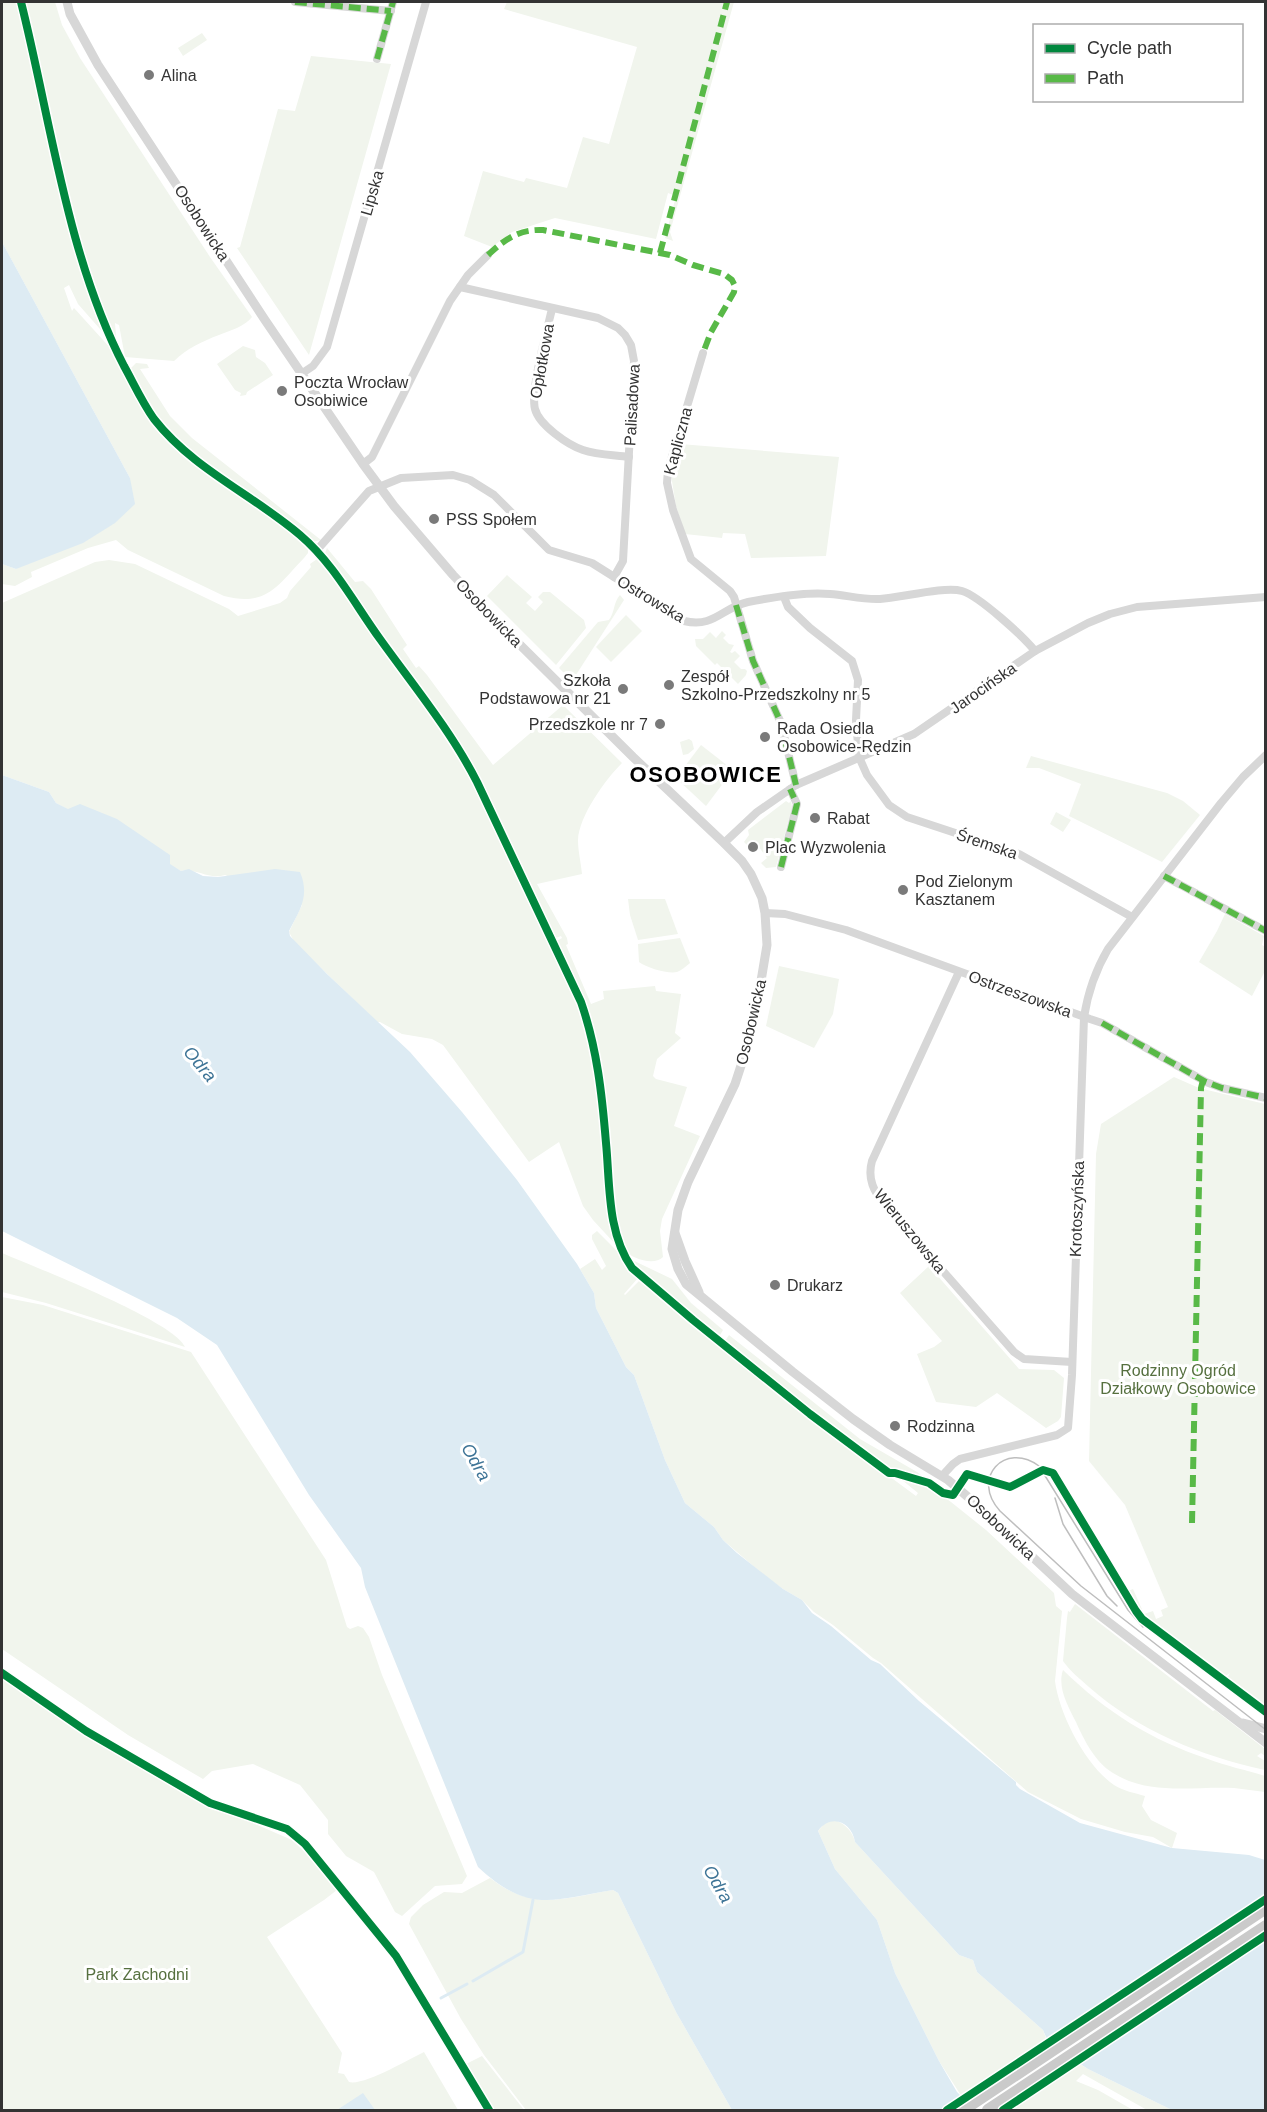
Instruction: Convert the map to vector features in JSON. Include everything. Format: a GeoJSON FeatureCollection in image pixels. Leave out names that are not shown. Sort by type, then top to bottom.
{"type":"FeatureCollection","features":[{"type":"Feature","properties":{"kind":"main road"},"geometry":{"type":"LineString","coordinates":[[963,2110],[1266,1908]]}},
{"type":"Feature","properties":{"kind":"main road"},"geometry":{"type":"LineString","coordinates":[[988,2110],[1266,1926]]}},
{"type":"Feature","properties":{"kind":"street","name":"Osobowicka"},"geometry":{"type":"LineString","coordinates":[[67,2],[70,14],[95,60],[301,374],[380,486],[435,555],[477,602],[633,757],[724,843],[751,874],[762,898],[767,945],[750,1041],[726,1106],[682,1196],[672,1249],[678,1269],[686,1284],[853,1419],[890,1445],[942,1476],[975,1503],[1072,1594],[1266,1743]]}},
{"type":"Feature","properties":{"kind":"street"},"geometry":{"type":"LineString","coordinates":[[295,2],[391,10]]}},
{"type":"Feature","properties":{"kind":"street"},"geometry":{"type":"LineString","coordinates":[[377,59],[393,2]]}},
{"type":"Feature","properties":{"kind":"street","name":"Lipska"},"geometry":{"type":"LineString","coordinates":[[301,374],[313,366],[327,347],[426,2]]}},
{"type":"Feature","properties":{"kind":"street"},"geometry":{"type":"LineString","coordinates":[[363,464],[372,457],[450,301],[468,275],[488,255]]}},
{"type":"Feature","properties":{"kind":"street","name":"Palisadowa"},"geometry":{"type":"LineString","coordinates":[[460,287],[608,322],[618,327],[629,340],[634,361],[623,561],[614,578]]}},
{"type":"Feature","properties":{"kind":"street","name":"Opłotkowa"},"geometry":{"type":"LineString","coordinates":[[552,309],[534,392],[535,411],[542,423],[578,448],[629,457]]}},
{"type":"Feature","properties":{"kind":"street","name":"Kapliczna"},"geometry":{"type":"LineString","coordinates":[[703,353],[668,470],[669,498],[691,559],[730,591],[753,661],[781,723],[793,787]]}},
{"type":"Feature","properties":{"kind":"street","name":"Ostrowska"},"geometry":{"type":"LineString","coordinates":[[380,486],[400,478],[435,474],[453,475],[470,480],[494,495],[549,550],[592,563],[684,621],[708,622],[736,606],[812,593],[879,599],[959,590],[971,595],[1018,632],[1035,651]]}},
{"type":"Feature","properties":{"kind":"street"},"geometry":{"type":"LineString","coordinates":[[317,550],[366,495],[380,486]]}},
{"type":"Feature","properties":{"kind":"street"},"geometry":{"type":"LineString","coordinates":[[784,597],[788,607],[854,665],[858,688],[856,720],[859,757]]}},
{"type":"Feature","properties":{"kind":"street","name":"Jarocińska"},"geometry":{"type":"LineString","coordinates":[[724,843],[757,812],[793,787],[926,726],[1035,651],[1088,623],[1123,610],[1150,606],[1266,597]]}},
{"type":"Feature","properties":{"kind":"street","name":"Krotoszyńska"},"geometry":{"type":"LineString","coordinates":[[942,1476],[952,1464],[960,1459],[1057,1435],[1068,1428],[1084,1017],[1090,987],[1100,961],[1132,917],[1240,781],[1266,755]]}},
{"type":"Feature","properties":{"kind":"street","name":"Śremska"},"geometry":{"type":"LineString","coordinates":[[859,757],[867,775],[889,805],[899,813],[1019,854],[1132,917]]}},
{"type":"Feature","properties":{"kind":"street"},"geometry":{"type":"LineString","coordinates":[[781,867],[797,804],[793,787]]}},
{"type":"Feature","properties":{"kind":"street"},"geometry":{"type":"LineString","coordinates":[[1164,876],[1266,931]]}},
{"type":"Feature","properties":{"kind":"street","name":"Ostrzeszowska"},"geometry":{"type":"LineString","coordinates":[[765,913],[785,914],[829,924],[1102,1023],[1206,1082],[1222,1089],[1266,1098]]}},
{"type":"Feature","properties":{"kind":"street","name":"Wieruszowska"},"geometry":{"type":"LineString","coordinates":[[959,972],[872,1161],[871,1180],[885,1205],[1014,1352],[1024,1359],[1072,1362]]}},
{"type":"Feature","properties":{"kind":"street","name":"Osobowicka"},"geometry":{"type":"LineString","coordinates":[[1238,1722],[1266,1729]]}},
{"type":"Feature","properties":{"kind":"green space"},"geometry":{"type":"Polygon","coordinates":[[[2,2],[18,2],[77,253],[96,313],[107,337],[78,304],[69,285],[64,288],[72,311],[74,308],[113,351],[143,408],[178,450],[308,545],[308,553],[304,558],[270,592],[251,599],[224,596],[128,550],[116,540],[88,548],[31,572],[32,577],[15,586],[2,584],[2,564],[16,569],[130,478],[2,242],[2,2]]]}},
{"type":"Feature","properties":{"kind":"green space"},"geometry":{"type":"Polygon","coordinates":[[[24,2],[55,2],[62,25],[80,58],[252,317],[245,323],[195,346],[174,361],[125,357],[119,325],[115,323],[117,348],[97,299],[74,221],[24,2]]]}},
{"type":"Feature","properties":{"kind":"green space"},"geometry":{"type":"Polygon","coordinates":[[[507,2],[734,2],[670,232],[673,241],[665,238],[676,196],[668,193],[656,239],[555,218],[512,232],[492,247],[464,236],[483,171],[524,182],[526,178],[567,188],[583,137],[609,144],[637,47],[504,9],[507,2]]]}},
{"type":"Feature","properties":{"kind":"green space"},"geometry":{"type":"Polygon","coordinates":[[[202,33],[207,40],[183,56],[178,48],[202,33]]]}},
{"type":"Feature","properties":{"kind":"green space"},"geometry":{"type":"Polygon","coordinates":[[[311,56],[391,64],[309,355],[237,248],[240,247],[278,109],[295,111],[311,56]]]}},
{"type":"Feature","properties":{"kind":"green space"},"geometry":{"type":"Polygon","coordinates":[[[243,346],[255,350],[256,357],[265,363],[273,375],[247,392],[246,395],[240,396],[241,393],[235,390],[217,364],[243,346]]]}},
{"type":"Feature","properties":{"kind":"green space"},"geometry":{"type":"Polygon","coordinates":[[[136,363],[147,364],[149,368],[140,369],[170,416],[192,438],[321,540],[312,542],[175,441],[150,408],[131,373],[130,369],[136,363]]]}},
{"type":"Feature","properties":{"kind":"green space"},"geometry":{"type":"Polygon","coordinates":[[[680,444],[839,457],[826,556],[751,558],[745,534],[723,533],[722,538],[685,534],[676,506],[671,475],[680,444]]]}},
{"type":"Feature","properties":{"kind":"green space"},"geometry":{"type":"Polygon","coordinates":[[[327,548],[355,582],[363,581],[371,589],[407,645],[403,649],[416,668],[419,666],[427,675],[493,765],[563,705],[622,763],[601,789],[579,830],[578,848],[582,874],[537,884],[567,938],[568,944],[566,945],[591,1004],[604,999],[603,991],[655,986],[656,991],[681,994],[675,1033],[681,1038],[657,1059],[653,1076],[656,1079],[687,1087],[674,1126],[700,1136],[662,1219],[660,1231],[663,1257],[659,1260],[637,1259],[624,1250],[620,1243],[615,1217],[598,1046],[586,1007],[555,942],[562,938],[561,936],[553,939],[470,761],[325,553],[327,548]]]}},
{"type":"Feature","properties":{"kind":"green space"},"geometry":{"type":"Polygon","coordinates":[[[317,559],[326,563],[462,759],[580,1005],[593,1060],[601,1115],[611,1227],[616,1245],[583,1206],[559,1142],[529,1162],[443,1045],[432,1039],[402,1034],[377,1022],[295,943],[289,932],[302,905],[225,875],[213,876],[181,871],[56,803],[49,792],[2,775],[2,603],[95,562],[109,560],[135,564],[229,609],[238,616],[280,603],[287,598],[290,591],[311,567],[310,564],[317,559]]]}},
{"type":"Feature","properties":{"kind":"green space"},"geometry":{"type":"Polygon","coordinates":[[[507,575],[532,597],[526,603],[535,611],[543,602],[538,597],[543,592],[550,592],[584,620],[586,628],[556,665],[487,596],[507,575]]]}},
{"type":"Feature","properties":{"kind":"green space"},"geometry":{"type":"Polygon","coordinates":[[[620,595],[624,600],[574,678],[565,674],[559,668],[598,622],[609,620],[620,595]]]}},
{"type":"Feature","properties":{"kind":"green space"},"geometry":{"type":"Polygon","coordinates":[[[626,615],[642,631],[611,662],[596,647],[626,615]]]}},
{"type":"Feature","properties":{"kind":"green space"},"geometry":{"type":"Polygon","coordinates":[[[722,631],[726,635],[723,638],[729,644],[734,645],[730,652],[735,651],[740,656],[734,662],[747,671],[738,684],[696,646],[695,639],[703,639],[710,632],[716,638],[722,631]]]}},
{"type":"Feature","properties":{"kind":"green space"},"geometry":{"type":"Polygon","coordinates":[[[689,739],[694,749],[683,755],[680,742],[689,739]]]}},
{"type":"Feature","properties":{"kind":"green space"},"geometry":{"type":"Polygon","coordinates":[[[701,745],[733,770],[706,806],[676,778],[701,745]]]}},
{"type":"Feature","properties":{"kind":"green space"},"geometry":{"type":"Polygon","coordinates":[[[1031,756],[1167,793],[1183,801],[1200,815],[1162,862],[1069,816],[1081,784],[1039,768],[1026,768],[1031,756]]]}},
{"type":"Feature","properties":{"kind":"green space"},"geometry":{"type":"Polygon","coordinates":[[[786,801],[789,803],[791,801],[792,807],[776,867],[766,868],[761,863],[767,858],[759,847],[753,851],[744,842],[749,835],[748,830],[786,801]]]}},
{"type":"Feature","properties":{"kind":"green space"},"geometry":{"type":"Polygon","coordinates":[[[1056,812],[1071,820],[1063,832],[1050,824],[1056,812]]]}},
{"type":"Feature","properties":{"kind":"green space"},"geometry":{"type":"Polygon","coordinates":[[[628,899],[665,899],[678,934],[638,940],[630,915],[628,899]]]}},
{"type":"Feature","properties":{"kind":"green space"},"geometry":{"type":"Polygon","coordinates":[[[1225,914],[1264,936],[1262,945],[1265,947],[1265,971],[1252,996],[1199,962],[1225,914]]]}},
{"type":"Feature","properties":{"kind":"green space"},"geometry":{"type":"Polygon","coordinates":[[[680,938],[690,963],[681,970],[663,971],[639,962],[638,944],[680,938]]]}},
{"type":"Feature","properties":{"kind":"green space"},"geometry":{"type":"Polygon","coordinates":[[[779,966],[839,979],[833,1014],[814,1048],[766,1026],[779,966]]]}},
{"type":"Feature","properties":{"kind":"green space","name":"Rodzinny Ogród Działkowy Osobowice"},"geometry":{"type":"Polygon","coordinates":[[[1174,1077],[1199,1088],[1265,1104],[1265,1707],[1227,1678],[1230,1673],[1224,1677],[1144,1614],[1153,1611],[1156,1619],[1163,1616],[1161,1610],[1168,1607],[1125,1505],[1089,1461],[1096,1154],[1101,1124],[1174,1077]]]}},
{"type":"Feature","properties":{"kind":"green space"},"geometry":{"type":"Polygon","coordinates":[[[597,1231],[616,1250],[638,1278],[625,1295],[640,1280],[832,1434],[916,1496],[918,1493],[897,1476],[928,1486],[951,1502],[986,1530],[1054,1593],[1056,1606],[1062,1611],[1055,1681],[1068,1723],[1084,1752],[1104,1776],[1118,1787],[1145,1796],[1142,1806],[1151,1820],[1177,1833],[1172,1848],[1153,1837],[1125,1832],[1081,1819],[1028,1792],[881,1663],[814,1612],[802,1600],[765,1576],[723,1540],[714,1527],[685,1503],[665,1460],[634,1375],[626,1367],[596,1308],[594,1293],[580,1269],[595,1259],[602,1270],[606,1266],[592,1239],[592,1235],[597,1231]]]}},
{"type":"Feature","properties":{"kind":"green space"},"geometry":{"type":"Polygon","coordinates":[[[2,1253],[130,1309],[175,1336],[185,1347],[46,1303],[2,1292],[2,1253]]]}},
{"type":"Feature","properties":{"kind":"green space"},"geometry":{"type":"Polygon","coordinates":[[[628,1258],[672,1279],[691,1303],[723,1330],[719,1337],[642,1274],[628,1258]]]}},
{"type":"Feature","properties":{"kind":"green space"},"geometry":{"type":"Polygon","coordinates":[[[929,1266],[1019,1369],[1054,1370],[1064,1378],[1061,1417],[1058,1421],[1046,1428],[997,1393],[976,1407],[936,1402],[917,1354],[942,1341],[900,1293],[929,1266]]]}},
{"type":"Feature","properties":{"kind":"green space"},"geometry":{"type":"Polygon","coordinates":[[[2,1297],[43,1305],[191,1352],[326,1560],[347,1627],[350,1629],[358,1626],[363,1628],[369,1637],[382,1675],[467,1876],[462,1884],[435,1886],[402,1916],[395,1912],[374,1872],[346,1856],[328,1834],[328,1820],[300,1785],[253,1764],[212,1771],[203,1779],[128,1735],[2,1649],[2,1297]]]}},
{"type":"Feature","properties":{"kind":"green space"},"geometry":{"type":"Polygon","coordinates":[[[729,1335],[860,1439],[929,1481],[886,1468],[725,1344],[729,1335]]]}},
{"type":"Feature","properties":{"kind":"green space"},"geometry":{"type":"Polygon","coordinates":[[[1133,1589],[1144,1613],[1128,1591],[1133,1589]]]}},
{"type":"Feature","properties":{"kind":"green space"},"geometry":{"type":"Polygon","coordinates":[[[1075,1604],[1265,1749],[1265,1756],[1261,1753],[1257,1756],[1265,1761],[1265,1770],[1218,1757],[1172,1740],[1129,1717],[1089,1687],[1063,1661],[1068,1611],[1070,1612],[1075,1604]]]}},
{"type":"Feature","properties":{"kind":"green space"},"geometry":{"type":"Polygon","coordinates":[[[1063,1670],[1113,1712],[1148,1734],[1222,1764],[1265,1776],[1265,1792],[1234,1788],[1172,1788],[1141,1785],[1113,1773],[1095,1757],[1079,1729],[1062,1690],[1063,1670]]]}},
{"type":"Feature","properties":{"kind":"green space","name":"Park Zachodni"},"geometry":{"type":"Polygon","coordinates":[[[2,1676],[86,1733],[209,1804],[292,1840],[311,1858],[337,1890],[267,1937],[342,2053],[338,2073],[344,2074],[349,2082],[365,2080],[424,2052],[458,2110],[2,2110],[2,1676]]]}},
{"type":"Feature","properties":{"kind":"green space"},"geometry":{"type":"Polygon","coordinates":[[[831,1820],[846,1827],[855,1842],[959,1955],[973,1960],[977,1972],[1043,2030],[1047,2041],[962,2097],[939,2061],[895,1973],[877,1920],[835,1869],[818,1831],[831,1820]]]}},
{"type":"Feature","properties":{"kind":"green space"},"geometry":{"type":"Polygon","coordinates":[[[490,1878],[506,1889],[535,1899],[564,1899],[613,1890],[618,1893],[676,2012],[732,2110],[526,2110],[484,2055],[461,2019],[409,1924],[411,1917],[423,1905],[444,1892],[462,1893],[490,1878]]]}},
{"type":"Feature","properties":{"kind":"green space"},"geometry":{"type":"Polygon","coordinates":[[[482,2056],[524,2110],[491,2110],[464,2065],[482,2056]]]}},
{"type":"Feature","properties":{"kind":"green space"},"geometry":{"type":"Polygon","coordinates":[[[1078,2063],[1172,2110],[1147,2110],[1083,2074],[1076,2081],[1098,2090],[1133,2110],[1006,2110],[1078,2063]]]}},
{"type":"Feature","properties":{"kind":"water"},"geometry":{"type":"Polygon","coordinates":[[[2,242],[130,478],[135,504],[115,523],[83,543],[16,569],[2,564],[2,242]]]}},
{"type":"Feature","properties":{"kind":"water","name":"Odra"},"geometry":{"type":"Polygon","coordinates":[[[2,775],[49,792],[56,803],[68,809],[80,804],[117,819],[170,855],[170,864],[181,871],[189,869],[203,876],[218,877],[275,869],[300,872],[304,896],[289,931],[290,936],[410,1052],[517,1180],[577,1264],[594,1293],[596,1308],[626,1367],[634,1375],[665,1460],[685,1503],[714,1527],[723,1540],[737,1553],[783,1589],[802,1600],[812,1613],[871,1660],[880,1664],[919,1701],[1016,1782],[1020,1789],[1080,1823],[1172,1848],[1249,1855],[1265,1860],[1265,2110],[1172,2110],[1088,2069],[1049,2044],[1043,2030],[977,1972],[973,1960],[959,1955],[855,1842],[850,1829],[835,1821],[823,1825],[818,1831],[835,1869],[877,1920],[895,1973],[939,2061],[957,2092],[975,2110],[732,2110],[676,2012],[618,1893],[613,1890],[556,1900],[527,1898],[496,1882],[478,1867],[365,1587],[361,1568],[309,1495],[217,1345],[177,1318],[2,1231],[2,775]]]}},
{"type":"Feature","properties":{"kind":"water"},"geometry":{"type":"Polygon","coordinates":[[[363,2093],[375,2110],[337,2110],[363,2093]]]}},
{"type":"Feature","properties":{"kind":"pier"},"geometry":{"type":"Polygon","coordinates":[[[1265,1895],[1265,1939],[1076,2065],[1044,2042],[1265,1895]]]}},
{"type":"Feature","properties":{"kind":"pier"},"geometry":{"type":"Polygon","coordinates":[[[964,2095],[978,2110],[941,2110],[964,2095]]]}},
{"type":"Feature","properties":{"kind":"waterway"},"geometry":{"type":"LineString","coordinates":[[473,1981],[523,1952],[533,1900]]}},
{"type":"Feature","properties":{"kind":"waterway"},"geometry":{"type":"LineString","coordinates":[[441,1998],[467,1984]]}},
{"type":"Feature","properties":{"kind":"tram line"},"geometry":{"type":"LineString","coordinates":[[1143,1627],[1128,1610],[1039,1466],[1026,1459],[1014,1458],[996,1467],[990,1476],[989,1487],[992,1499],[1000,1511],[1081,1586],[1266,1730]]}},
{"type":"Feature","properties":{"kind":"tram line"},"geometry":{"type":"LineString","coordinates":[[1055,1498],[1063,1524],[1107,1596],[1117,1606]]}},
{"type":"Feature","properties":{"kind":"marked path"},"geometry":{"type":"LineString","coordinates":[[295,2],[391,11]]}},
{"type":"Feature","properties":{"kind":"marked path"},"geometry":{"type":"LineString","coordinates":[[377,59],[393,2]]}},
{"type":"Feature","properties":{"kind":"marked path"},"geometry":{"type":"LineString","coordinates":[[660,253],[727,2]]}},
{"type":"Feature","properties":{"kind":"marked path"},"geometry":{"type":"LineString","coordinates":[[488,255],[513,236],[527,231],[543,230],[670,255],[724,274],[732,280],[735,286],[734,292],[711,332],[703,353]]}},
{"type":"Feature","properties":{"kind":"marked path"},"geometry":{"type":"LineString","coordinates":[[736,605],[753,661],[781,723],[796,785]]}},
{"type":"Feature","properties":{"kind":"marked path"},"geometry":{"type":"LineString","coordinates":[[781,867],[797,804],[790,789]]}},
{"type":"Feature","properties":{"kind":"marked path"},"geometry":{"type":"LineString","coordinates":[[1164,876],[1266,931]]}},
{"type":"Feature","properties":{"kind":"marked path"},"geometry":{"type":"LineString","coordinates":[[1102,1023],[1206,1082],[1266,1098]]}},
{"type":"Feature","properties":{"kind":"marked path"},"geometry":{"type":"LineString","coordinates":[[1192,1523],[1201,1088],[1203,1080]]}},
{"type":"Feature","properties":{"kind":"cycle path"},"geometry":{"type":"LineString","coordinates":[[21,2],[74,234],[104,324],[146,406],[170,437],[187,452],[282,520],[323,558],[444,726],[477,782],[587,1019],[601,1089],[611,1208],[618,1239],[632,1268],[810,1414],[889,1473],[929,1483],[943,1493],[953,1495],[967,1474],[1010,1487],[1043,1470],[1053,1473],[1142,1619],[1266,1712]]}},
{"type":"Feature","properties":{"kind":"cycle path"},"geometry":{"type":"LineString","coordinates":[[2,1673],[86,1731],[210,1803],[287,1829],[305,1844],[396,1956],[489,2110]]}},
{"type":"Feature","properties":{"kind":"cycle path"},"geometry":{"type":"LineString","coordinates":[[947,2110],[1266,1899]]}},
{"type":"Feature","properties":{"kind":"cycle path"},"geometry":{"type":"LineString","coordinates":[[1003,2110],[1266,1935]]}},
{"type":"Feature","properties":{"kind":"place","name":"Alina"},"geometry":{"type":"Point","coordinates":[149,75]}},
{"type":"Feature","properties":{"kind":"place","name":"Poczta Wrocław Osobiwice"},"geometry":{"type":"Point","coordinates":[282,391]}},
{"type":"Feature","properties":{"kind":"place","name":"PSS Społem"},"geometry":{"type":"Point","coordinates":[434,519]}},
{"type":"Feature","properties":{"kind":"place","name":"Zespół Szkolno-Przedszkolny nr 5"},"geometry":{"type":"Point","coordinates":[669,685]}},
{"type":"Feature","properties":{"kind":"place","name":"Szkoła Podstawowa nr 21"},"geometry":{"type":"Point","coordinates":[623,689]}},
{"type":"Feature","properties":{"kind":"place","name":"Przedszkole nr 7"},"geometry":{"type":"Point","coordinates":[660,724]}},
{"type":"Feature","properties":{"kind":"place","name":"Rada Osiedla Osobowice-Rędzin"},"geometry":{"type":"Point","coordinates":[765,737]}},
{"type":"Feature","properties":{"kind":"place","name":"Rabat"},"geometry":{"type":"Point","coordinates":[815,818]}},
{"type":"Feature","properties":{"kind":"place","name":"Plac Wyzwolenia"},"geometry":{"type":"Point","coordinates":[753,847]}},
{"type":"Feature","properties":{"kind":"place","name":"Pod Zielonym Kasztanem"},"geometry":{"type":"Point","coordinates":[903,890]}},
{"type":"Feature","properties":{"kind":"place","name":"Drukarz"},"geometry":{"type":"Point","coordinates":[775,1285]}},
{"type":"Feature","properties":{"kind":"place","name":"Rodzinna"},"geometry":{"type":"Point","coordinates":[895,1426]}},
{"type":"Feature","properties":{"kind":"district","name":"OSOBOWICE"},"geometry":{"type":"Point","coordinates":[706,774]}}]}
